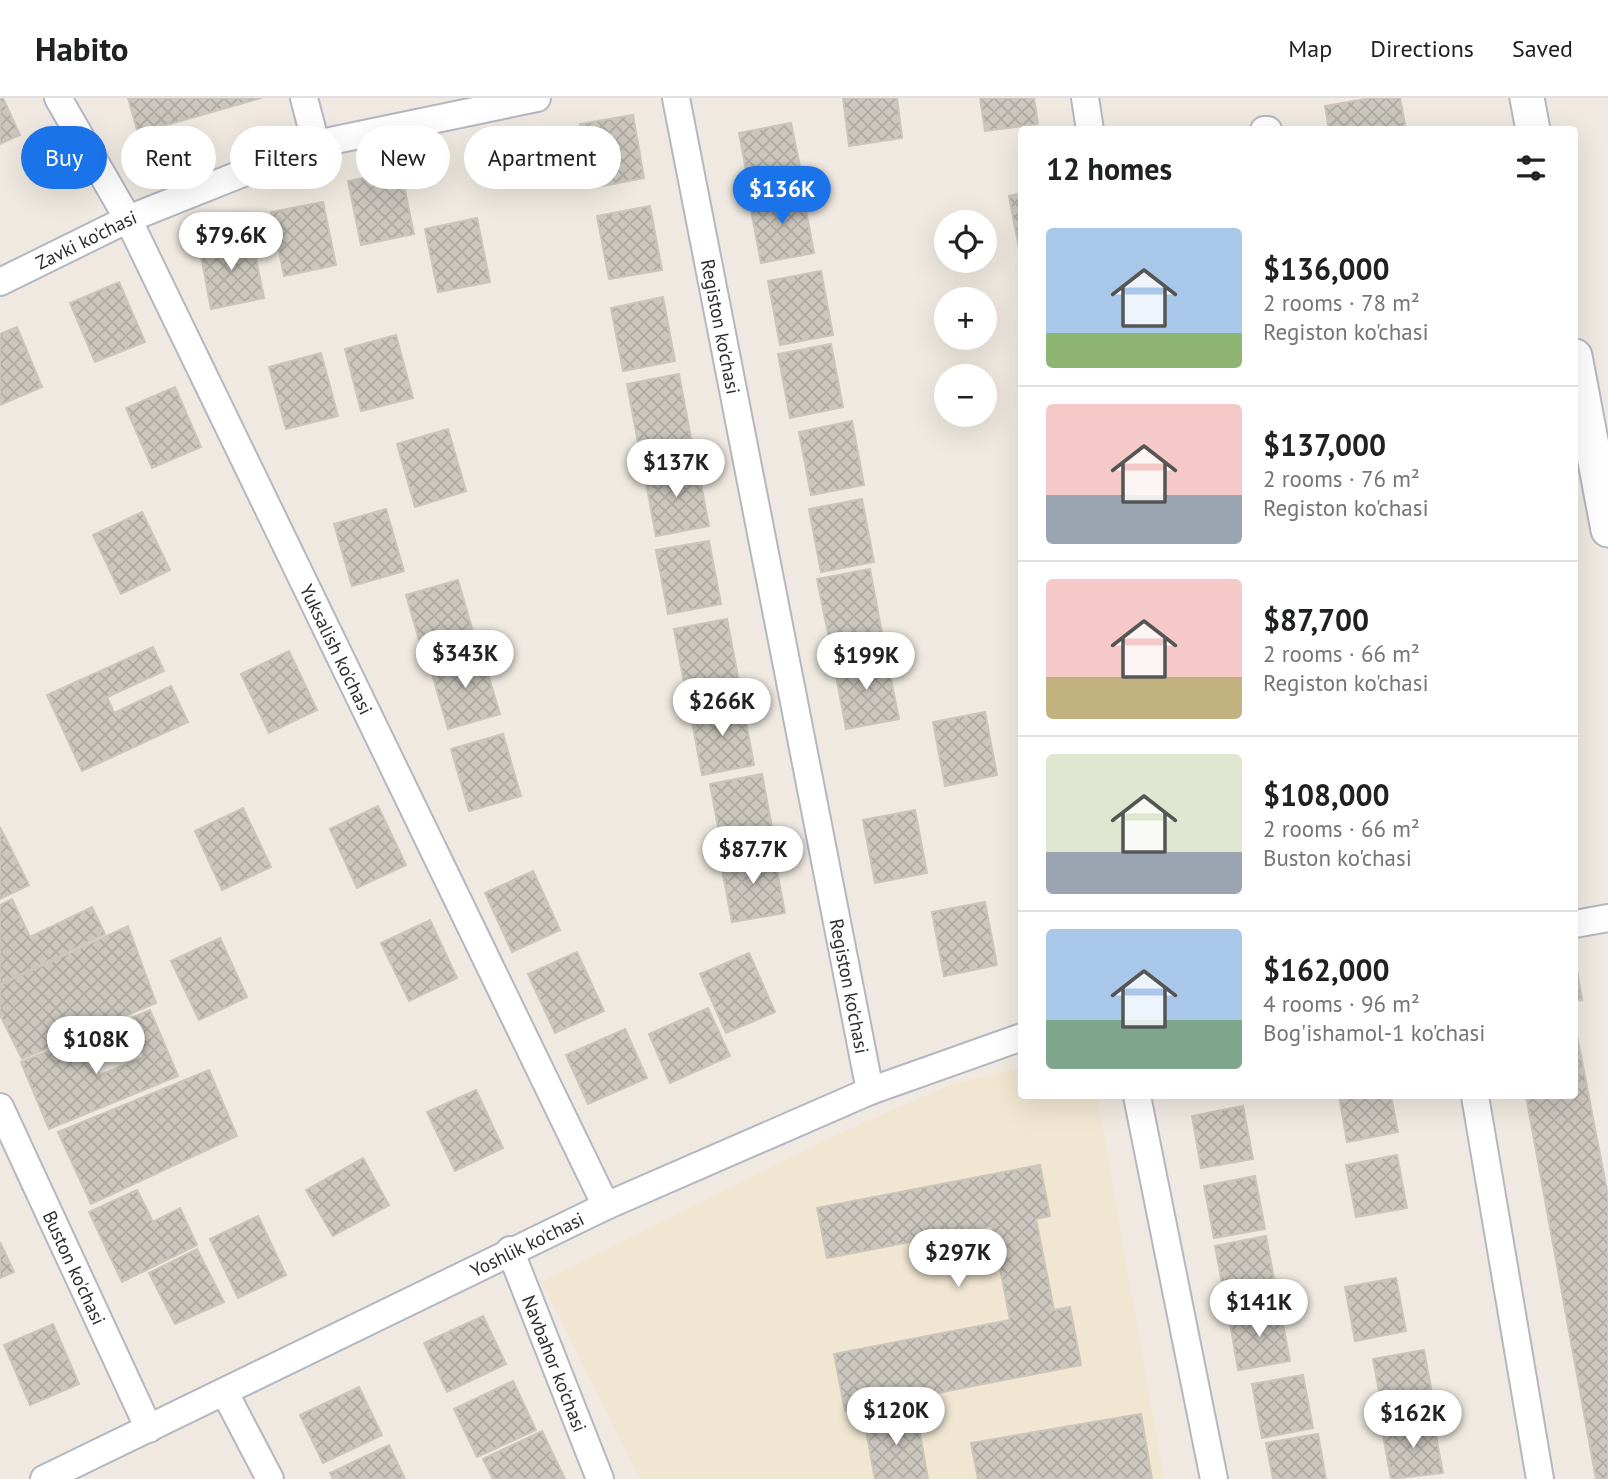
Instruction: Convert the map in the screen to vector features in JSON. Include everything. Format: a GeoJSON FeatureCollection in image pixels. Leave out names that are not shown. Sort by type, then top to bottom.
{"type":"FeatureCollection","features":[{"type":"Feature","properties":{"kind":"street","name":"Yuksalish ko'chasi"},"geometry":{"type":"LineString","coordinates":[[58,98],[128,219],[606,1206]]}},
{"type":"Feature","properties":{"kind":"street"},"geometry":{"type":"LineString","coordinates":[[304,98],[311,126]]}},
{"type":"Feature","properties":{"kind":"street","name":"Zavki ko'chasi"},"geometry":{"type":"LineString","coordinates":[[342,139],[537,98]]}},
{"type":"Feature","properties":{"kind":"street","name":"Registon ko'chasi"},"geometry":{"type":"LineString","coordinates":[[676,98],[870,1091]]}},
{"type":"Feature","properties":{"kind":"street"},"geometry":{"type":"LineString","coordinates":[[1084,98],[1089,126]]}},
{"type":"Feature","properties":{"kind":"street"},"geometry":{"type":"LineString","coordinates":[[1527,98],[1532,126]]}},
{"type":"Feature","properties":{"kind":"street","name":"Zavki ko'chasi"},"geometry":{"type":"LineString","coordinates":[[0,282],[128,219],[230,178]]}},
{"type":"Feature","properties":{"kind":"street"},"geometry":{"type":"LineString","coordinates":[[1578,372],[1608,530]]}},
{"type":"Feature","properties":{"kind":"street"},"geometry":{"type":"LineString","coordinates":[[1578,923],[1608,918]]}},
{"type":"Feature","properties":{"kind":"street","name":"Yoshlik ko'chasi"},"geometry":{"type":"LineString","coordinates":[[44,1479],[225,1393],[510,1250],[606,1206],[870,1091],[1018,1038]]}},
{"type":"Feature","properties":{"kind":"street"},"geometry":{"type":"LineString","coordinates":[[1138,1099],[1214,1479]]}},
{"type":"Feature","properties":{"kind":"street"},"geometry":{"type":"LineString","coordinates":[[1476,1099],[1540,1479]]}},
{"type":"Feature","properties":{"kind":"street","name":"Buston ko'chasi"},"geometry":{"type":"LineString","coordinates":[[0,1107],[149,1429]]}},
{"type":"Feature","properties":{"kind":"street","name":"Navbahor ko'chasi"},"geometry":{"type":"LineString","coordinates":[[510,1250],[600,1479]]}},
{"type":"Feature","properties":{"kind":"street"},"geometry":{"type":"LineString","coordinates":[[225,1393],[270,1479]]}},
{"type":"Feature","properties":{"kind":"shaded area"},"geometry":{"type":"Polygon","coordinates":[[[1018,1068],[1018,1099],[1098,1099],[1164,1479],[640,1479],[542,1282],[836,1135],[952,1084],[1018,1068]]]}},
{"type":"Feature","properties":{"kind":"building"},"geometry":{"type":"Polygon","coordinates":[[[0,98],[3,98],[20,135],[0,144],[0,98]]]}},
{"type":"Feature","properties":{"kind":"building"},"geometry":{"type":"Polygon","coordinates":[[[128,98],[261,98],[163,126],[136,126],[128,98]]]}},
{"type":"Feature","properties":{"kind":"building"},"geometry":{"type":"Polygon","coordinates":[[[843,98],[897,98],[902,138],[849,146],[843,98]]]}},
{"type":"Feature","properties":{"kind":"building"},"geometry":{"type":"Polygon","coordinates":[[[980,98],[1034,98],[1038,124],[985,131],[980,98]]]}},
{"type":"Feature","properties":{"kind":"building"},"geometry":{"type":"Polygon","coordinates":[[[1371,98],[1400,98],[1405,126],[1328,126],[1325,106],[1371,98]]]}},
{"type":"Feature","properties":{"kind":"building"},"geometry":{"type":"Polygon","coordinates":[[[633,115],[644,178],[621,182],[621,126],[580,124],[633,115]]]}},
{"type":"Feature","properties":{"kind":"building"},"geometry":{"type":"Polygon","coordinates":[[[791,123],[804,186],[751,197],[739,133],[791,123]]]}},
{"type":"Feature","properties":{"kind":"building"},"geometry":{"type":"Polygon","coordinates":[[[356,179],[356,189],[405,189],[414,234],[361,245],[348,181],[356,179]]]}},
{"type":"Feature","properties":{"kind":"building"},"geometry":{"type":"Polygon","coordinates":[[[802,189],[814,253],[761,263],[749,200],[802,189]]]}},
{"type":"Feature","properties":{"kind":"building"},"geometry":{"type":"Polygon","coordinates":[[[1018,194],[1018,243],[1009,196],[1018,194]]]}},
{"type":"Feature","properties":{"kind":"building"},"geometry":{"type":"Polygon","coordinates":[[[323,202],[336,265],[284,276],[271,212],[323,202]]]}},
{"type":"Feature","properties":{"kind":"building"},"geometry":{"type":"Polygon","coordinates":[[[650,206],[662,270],[609,279],[597,216],[650,206]]]}},
{"type":"Feature","properties":{"kind":"building"},"geometry":{"type":"Polygon","coordinates":[[[477,218],[490,282],[438,292],[425,229],[477,218]]]}},
{"type":"Feature","properties":{"kind":"building"},"geometry":{"type":"Polygon","coordinates":[[[251,234],[264,298],[211,309],[199,245],[251,234]]]}},
{"type":"Feature","properties":{"kind":"building"},"geometry":{"type":"Polygon","coordinates":[[[821,271],[833,335],[780,345],[768,281],[821,271]]]}},
{"type":"Feature","properties":{"kind":"building"},"geometry":{"type":"Polygon","coordinates":[[[119,282],[145,342],[95,362],[70,303],[119,282]]]}},
{"type":"Feature","properties":{"kind":"building"},"geometry":{"type":"Polygon","coordinates":[[[663,297],[675,361],[623,371],[611,308],[663,297]]]}},
{"type":"Feature","properties":{"kind":"building"},"geometry":{"type":"Polygon","coordinates":[[[17,327],[42,387],[0,405],[0,334],[17,327]]]}},
{"type":"Feature","properties":{"kind":"building"},"geometry":{"type":"Polygon","coordinates":[[[396,335],[413,398],[361,411],[345,349],[396,335]]]}},
{"type":"Feature","properties":{"kind":"building"},"geometry":{"type":"Polygon","coordinates":[[[831,344],[843,407],[790,418],[778,354],[831,344]]]}},
{"type":"Feature","properties":{"kind":"building"},"geometry":{"type":"Polygon","coordinates":[[[321,353],[338,416],[286,429],[269,367],[321,353]]]}},
{"type":"Feature","properties":{"kind":"building"},"geometry":{"type":"Polygon","coordinates":[[[679,374],[691,438],[639,448],[627,384],[679,374]]]}},
{"type":"Feature","properties":{"kind":"building"},"geometry":{"type":"Polygon","coordinates":[[[175,387],[201,447],[152,468],[126,408],[175,387]]]}},
{"type":"Feature","properties":{"kind":"building"},"geometry":{"type":"Polygon","coordinates":[[[852,421],[864,485],[811,495],[799,432],[852,421]]]}},
{"type":"Feature","properties":{"kind":"building"},"geometry":{"type":"Polygon","coordinates":[[[448,429],[466,491],[415,507],[397,444],[448,429]]]}},
{"type":"Feature","properties":{"kind":"building"},"geometry":{"type":"Polygon","coordinates":[[[697,462],[709,526],[656,536],[644,472],[697,462]]]}},
{"type":"Feature","properties":{"kind":"building"},"geometry":{"type":"Polygon","coordinates":[[[862,499],[874,562],[821,572],[809,509],[862,499]]]}},
{"type":"Feature","properties":{"kind":"building"},"geometry":{"type":"Polygon","coordinates":[[[386,509],[404,571],[352,586],[334,524],[386,509]]]}},
{"type":"Feature","properties":{"kind":"building"},"geometry":{"type":"Polygon","coordinates":[[[142,512],[170,570],[121,594],[93,535],[142,512]]]}},
{"type":"Feature","properties":{"kind":"building"},"geometry":{"type":"Polygon","coordinates":[[[709,541],[721,604],[668,614],[656,550],[709,541]]]}},
{"type":"Feature","properties":{"kind":"building"},"geometry":{"type":"Polygon","coordinates":[[[870,569],[882,633],[830,643],[817,579],[870,569]]]}},
{"type":"Feature","properties":{"kind":"building"},"geometry":{"type":"Polygon","coordinates":[[[458,580],[476,642],[424,657],[406,595],[458,580]]]}},
{"type":"Feature","properties":{"kind":"building"},"geometry":{"type":"Polygon","coordinates":[[[727,619],[739,682],[686,693],[674,629],[727,619]]]}},
{"type":"Feature","properties":{"kind":"building"},"geometry":{"type":"Polygon","coordinates":[[[153,647],[164,671],[107,697],[114,713],[171,686],[188,722],[82,771],[47,695],[153,647]]]}},
{"type":"Feature","properties":{"kind":"building"},"geometry":{"type":"Polygon","coordinates":[[[289,651],[317,710],[269,733],[241,674],[289,651]]]}},
{"type":"Feature","properties":{"kind":"building"},"geometry":{"type":"Polygon","coordinates":[[[481,651],[500,714],[448,729],[430,667],[481,651]]]}},
{"type":"Feature","properties":{"kind":"building"},"geometry":{"type":"Polygon","coordinates":[[[886,655],[899,719],[846,729],[834,665],[886,655]]]}},
{"type":"Feature","properties":{"kind":"building"},"geometry":{"type":"Polygon","coordinates":[[[742,701],[754,765],[702,775],[690,711],[742,701]]]}},
{"type":"Feature","properties":{"kind":"building"},"geometry":{"type":"Polygon","coordinates":[[[985,712],[997,775],[945,786],[933,722],[985,712]]]}},
{"type":"Feature","properties":{"kind":"building"},"geometry":{"type":"Polygon","coordinates":[[[503,734],[521,796],[469,811],[451,749],[503,734]]]}},
{"type":"Feature","properties":{"kind":"building"},"geometry":{"type":"Polygon","coordinates":[[[762,774],[774,838],[722,848],[710,784],[762,774]]]}},
{"type":"Feature","properties":{"kind":"building"},"geometry":{"type":"Polygon","coordinates":[[[378,806],[406,865],[357,888],[330,829],[378,806]]]}},
{"type":"Feature","properties":{"kind":"building"},"geometry":{"type":"Polygon","coordinates":[[[243,808],[271,867],[222,890],[195,831],[243,808]]]}},
{"type":"Feature","properties":{"kind":"building"},"geometry":{"type":"Polygon","coordinates":[[[915,810],[927,873],[875,883],[863,820],[915,810]]]}},
{"type":"Feature","properties":{"kind":"building"},"geometry":{"type":"Polygon","coordinates":[[[0,827],[29,885],[0,899],[0,827]]]}},
{"type":"Feature","properties":{"kind":"building"},"geometry":{"type":"Polygon","coordinates":[[[773,849],[785,913],[732,922],[720,859],[773,849]]]}},
{"type":"Feature","properties":{"kind":"building"},"geometry":{"type":"Polygon","coordinates":[[[533,871],[560,930],[512,952],[485,893],[533,871]]]}},
{"type":"Feature","properties":{"kind":"building"},"geometry":{"type":"Polygon","coordinates":[[[12,899],[30,937],[92,907],[105,934],[0,984],[0,905],[12,899]]]}},
{"type":"Feature","properties":{"kind":"building"},"geometry":{"type":"Polygon","coordinates":[[[985,902],[997,965],[944,976],[932,912],[985,902]]]}},
{"type":"Feature","properties":{"kind":"building"},"geometry":{"type":"Polygon","coordinates":[[[430,920],[457,978],[409,1001],[381,943],[430,920]]]}},
{"type":"Feature","properties":{"kind":"building"},"geometry":{"type":"Polygon","coordinates":[[[128,926],[156,1003],[22,1059],[0,1015],[0,985],[128,926]]]}},
{"type":"Feature","properties":{"kind":"building"},"geometry":{"type":"Polygon","coordinates":[[[220,938],[247,997],[199,1020],[171,961],[220,938]]]}},
{"type":"Feature","properties":{"kind":"building"},"geometry":{"type":"Polygon","coordinates":[[[577,952],[604,1011],[555,1033],[528,974],[577,952]]]}},
{"type":"Feature","properties":{"kind":"building"},"geometry":{"type":"Polygon","coordinates":[[[749,953],[775,1012],[726,1033],[700,974],[749,953]]]}},
{"type":"Feature","properties":{"kind":"building"},"geometry":{"type":"Polygon","coordinates":[[[1578,975],[1582,1000],[1578,1001],[1578,975]]]}},
{"type":"Feature","properties":{"kind":"building"},"geometry":{"type":"Polygon","coordinates":[[[708,1008],[730,1056],[670,1083],[649,1034],[708,1008]]]}},
{"type":"Feature","properties":{"kind":"building"},"geometry":{"type":"Polygon","coordinates":[[[150,1010],[178,1076],[49,1129],[21,1062],[68,1043],[75,1061],[91,1054],[100,1075],[144,1057],[129,1019],[150,1010]]]}},
{"type":"Feature","properties":{"kind":"building"},"geometry":{"type":"Polygon","coordinates":[[[625,1029],[647,1078],[588,1104],[566,1055],[625,1029]]]}},
{"type":"Feature","properties":{"kind":"building"},"geometry":{"type":"Polygon","coordinates":[[[1578,1041],[1608,1196],[1608,1479],[1596,1479],[1527,1099],[1578,1099],[1578,1041]]]}},
{"type":"Feature","properties":{"kind":"building"},"geometry":{"type":"Polygon","coordinates":[[[209,1070],[237,1136],[91,1204],[58,1132],[209,1070]]]}},
{"type":"Feature","properties":{"kind":"building"},"geometry":{"type":"Polygon","coordinates":[[[476,1090],[503,1148],[455,1171],[427,1112],[476,1090]]]}},
{"type":"Feature","properties":{"kind":"building"},"geometry":{"type":"Polygon","coordinates":[[[1340,1099],[1392,1099],[1398,1132],[1347,1142],[1340,1099]]]}},
{"type":"Feature","properties":{"kind":"building"},"geometry":{"type":"Polygon","coordinates":[[[1243,1106],[1253,1159],[1201,1168],[1192,1116],[1243,1106]]]}},
{"type":"Feature","properties":{"kind":"building"},"geometry":{"type":"Polygon","coordinates":[[[1397,1155],[1407,1208],[1356,1217],[1346,1165],[1397,1155]]]}},
{"type":"Feature","properties":{"kind":"building"},"geometry":{"type":"Polygon","coordinates":[[[363,1158],[389,1205],[333,1236],[306,1190],[363,1158]]]}},
{"type":"Feature","properties":{"kind":"building"},"geometry":{"type":"Polygon","coordinates":[[[1040,1165],[1050,1216],[1036,1219],[1054,1310],[1070,1307],[1081,1365],[845,1411],[834,1354],[1010,1320],[992,1226],[827,1258],[817,1208],[1040,1165]]]}},
{"type":"Feature","properties":{"kind":"building"},"geometry":{"type":"Polygon","coordinates":[[[1255,1176],[1265,1229],[1214,1238],[1204,1186],[1255,1176]]]}},
{"type":"Feature","properties":{"kind":"building"},"geometry":{"type":"Polygon","coordinates":[[[137,1190],[153,1222],[180,1208],[197,1245],[122,1282],[89,1212],[137,1190]]]}},
{"type":"Feature","properties":{"kind":"building"},"geometry":{"type":"Polygon","coordinates":[[[258,1216],[286,1275],[238,1298],[210,1239],[258,1216]]]}},
{"type":"Feature","properties":{"kind":"building"},"geometry":{"type":"Polygon","coordinates":[[[1266,1236],[1276,1289],[1225,1299],[1215,1246],[1266,1236]]]}},
{"type":"Feature","properties":{"kind":"building"},"geometry":{"type":"Polygon","coordinates":[[[0,1242],[14,1272],[0,1278],[0,1242]]]}},
{"type":"Feature","properties":{"kind":"building"},"geometry":{"type":"Polygon","coordinates":[[[197,1249],[224,1302],[175,1324],[149,1273],[197,1249]]]}},
{"type":"Feature","properties":{"kind":"building"},"geometry":{"type":"Polygon","coordinates":[[[1396,1278],[1406,1331],[1355,1341],[1345,1287],[1396,1278]]]}},
{"type":"Feature","properties":{"kind":"building"},"geometry":{"type":"Polygon","coordinates":[[[1280,1308],[1290,1361],[1238,1370],[1229,1317],[1280,1308]]]}},
{"type":"Feature","properties":{"kind":"building"},"geometry":{"type":"Polygon","coordinates":[[[483,1316],[506,1364],[447,1392],[424,1343],[483,1316]]]}},
{"type":"Feature","properties":{"kind":"building"},"geometry":{"type":"Polygon","coordinates":[[[53,1324],[79,1384],[30,1405],[4,1345],[53,1324]]]}},
{"type":"Feature","properties":{"kind":"building"},"geometry":{"type":"Polygon","coordinates":[[[1424,1350],[1434,1404],[1383,1413],[1373,1359],[1424,1350]]]}},
{"type":"Feature","properties":{"kind":"building"},"geometry":{"type":"Polygon","coordinates":[[[1303,1375],[1313,1428],[1262,1438],[1252,1384],[1303,1375]]]}},
{"type":"Feature","properties":{"kind":"building"},"geometry":{"type":"Polygon","coordinates":[[[513,1381],[536,1430],[477,1457],[454,1409],[513,1381]]]}},
{"type":"Feature","properties":{"kind":"building"},"geometry":{"type":"Polygon","coordinates":[[[359,1387],[382,1435],[323,1463],[300,1415],[359,1387]]]}},
{"type":"Feature","properties":{"kind":"building"},"geometry":{"type":"Polygon","coordinates":[[[916,1411],[928,1479],[875,1479],[864,1420],[916,1411]]]}},
{"type":"Feature","properties":{"kind":"building"},"geometry":{"type":"Polygon","coordinates":[[[1141,1414],[1152,1479],[978,1479],[971,1443],[1141,1414]]]}},
{"type":"Feature","properties":{"kind":"building"},"geometry":{"type":"Polygon","coordinates":[[[1433,1420],[1443,1473],[1391,1479],[1382,1429],[1433,1420]]]}},
{"type":"Feature","properties":{"kind":"building"},"geometry":{"type":"Polygon","coordinates":[[[542,1431],[565,1479],[493,1479],[483,1459],[542,1431]]]}},
{"type":"Feature","properties":{"kind":"building"},"geometry":{"type":"Polygon","coordinates":[[[1318,1434],[1326,1479],[1273,1479],[1266,1443],[1318,1434]]]}},
{"type":"Feature","properties":{"kind":"building"},"geometry":{"type":"Polygon","coordinates":[[[389,1445],[405,1479],[333,1479],[330,1473],[389,1445]]]}}]}
